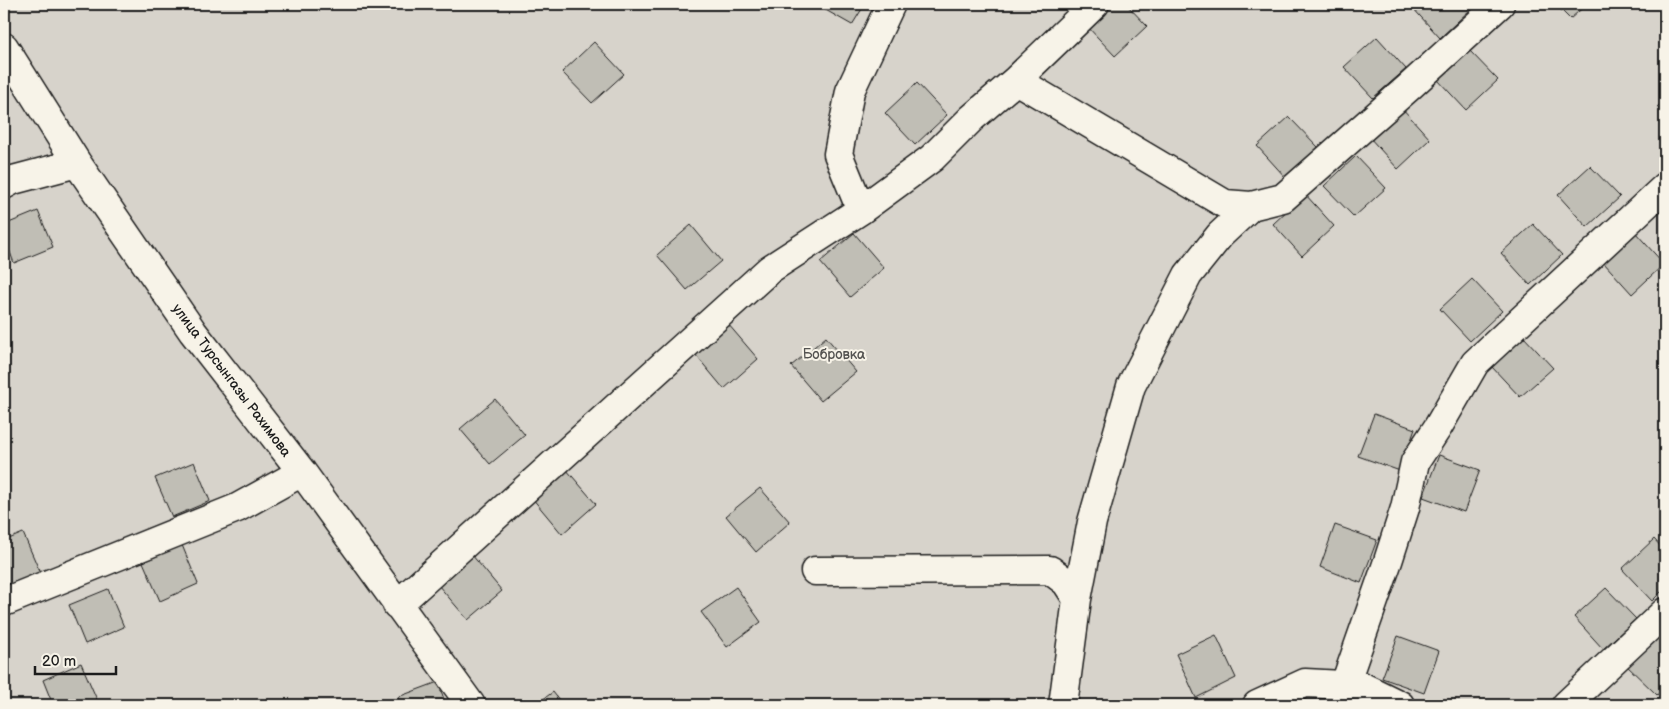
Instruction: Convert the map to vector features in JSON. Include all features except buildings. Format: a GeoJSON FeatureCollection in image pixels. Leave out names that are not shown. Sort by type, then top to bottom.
{"type":"FeatureCollection","features":[{"type":"Feature","properties":{"kind":"street"},"geometry":{"type":"LineString","coordinates":[[861,210],[838,154],[850,91],[892,4]]}},
{"type":"Feature","properties":{"kind":"street"},"geometry":{"type":"LineString","coordinates":[[397,605],[770,269],[861,210],[932,158],[972,118],[1016,80],[1095,4]]}},
{"type":"Feature","properties":{"kind":"street"},"geometry":{"type":"LineString","coordinates":[[1016,80],[1225,204],[1251,206],[1284,198],[1500,4]]}},
{"type":"Feature","properties":{"kind":"street","name":"улица Турсынгазы Рахимова"},"geometry":{"type":"LineString","coordinates":[[4,47],[77,163],[193,332],[302,472],[471,705]]}},
{"type":"Feature","properties":{"kind":"street"},"geometry":{"type":"LineString","coordinates":[[4,185],[14,180],[77,163]]}},
{"type":"Feature","properties":{"kind":"street"},"geometry":{"type":"LineString","coordinates":[[1345,684],[1403,517],[1415,462],[1438,427],[1475,363],[1665,186]]}},
{"type":"Feature","properties":{"kind":"street"},"geometry":{"type":"LineString","coordinates":[[1063,705],[1077,599],[1092,522],[1131,386],[1188,275],[1220,235],[1251,206]]}},
{"type":"Feature","properties":{"kind":"street"},"geometry":{"type":"LineString","coordinates":[[4,602],[237,508],[302,472]]}},
{"type":"Feature","properties":{"kind":"street"},"geometry":{"type":"LineString","coordinates":[[815,572],[1050,570],[1066,582],[1077,599]]}},
{"type":"Feature","properties":{"kind":"street"},"geometry":{"type":"LineString","coordinates":[[1566,705],[1665,612]]}},
{"type":"Feature","properties":{"kind":"street"},"geometry":{"type":"LineString","coordinates":[[1257,705],[1305,682],[1361,686],[1400,705]]}},
{"type":"Feature","properties":{"kind":"green space","name":"Бобровка"},"geometry":{"type":"Polygon","coordinates":[[[4,4],[1665,4],[1665,705],[4,705],[4,4]]]}}]}
